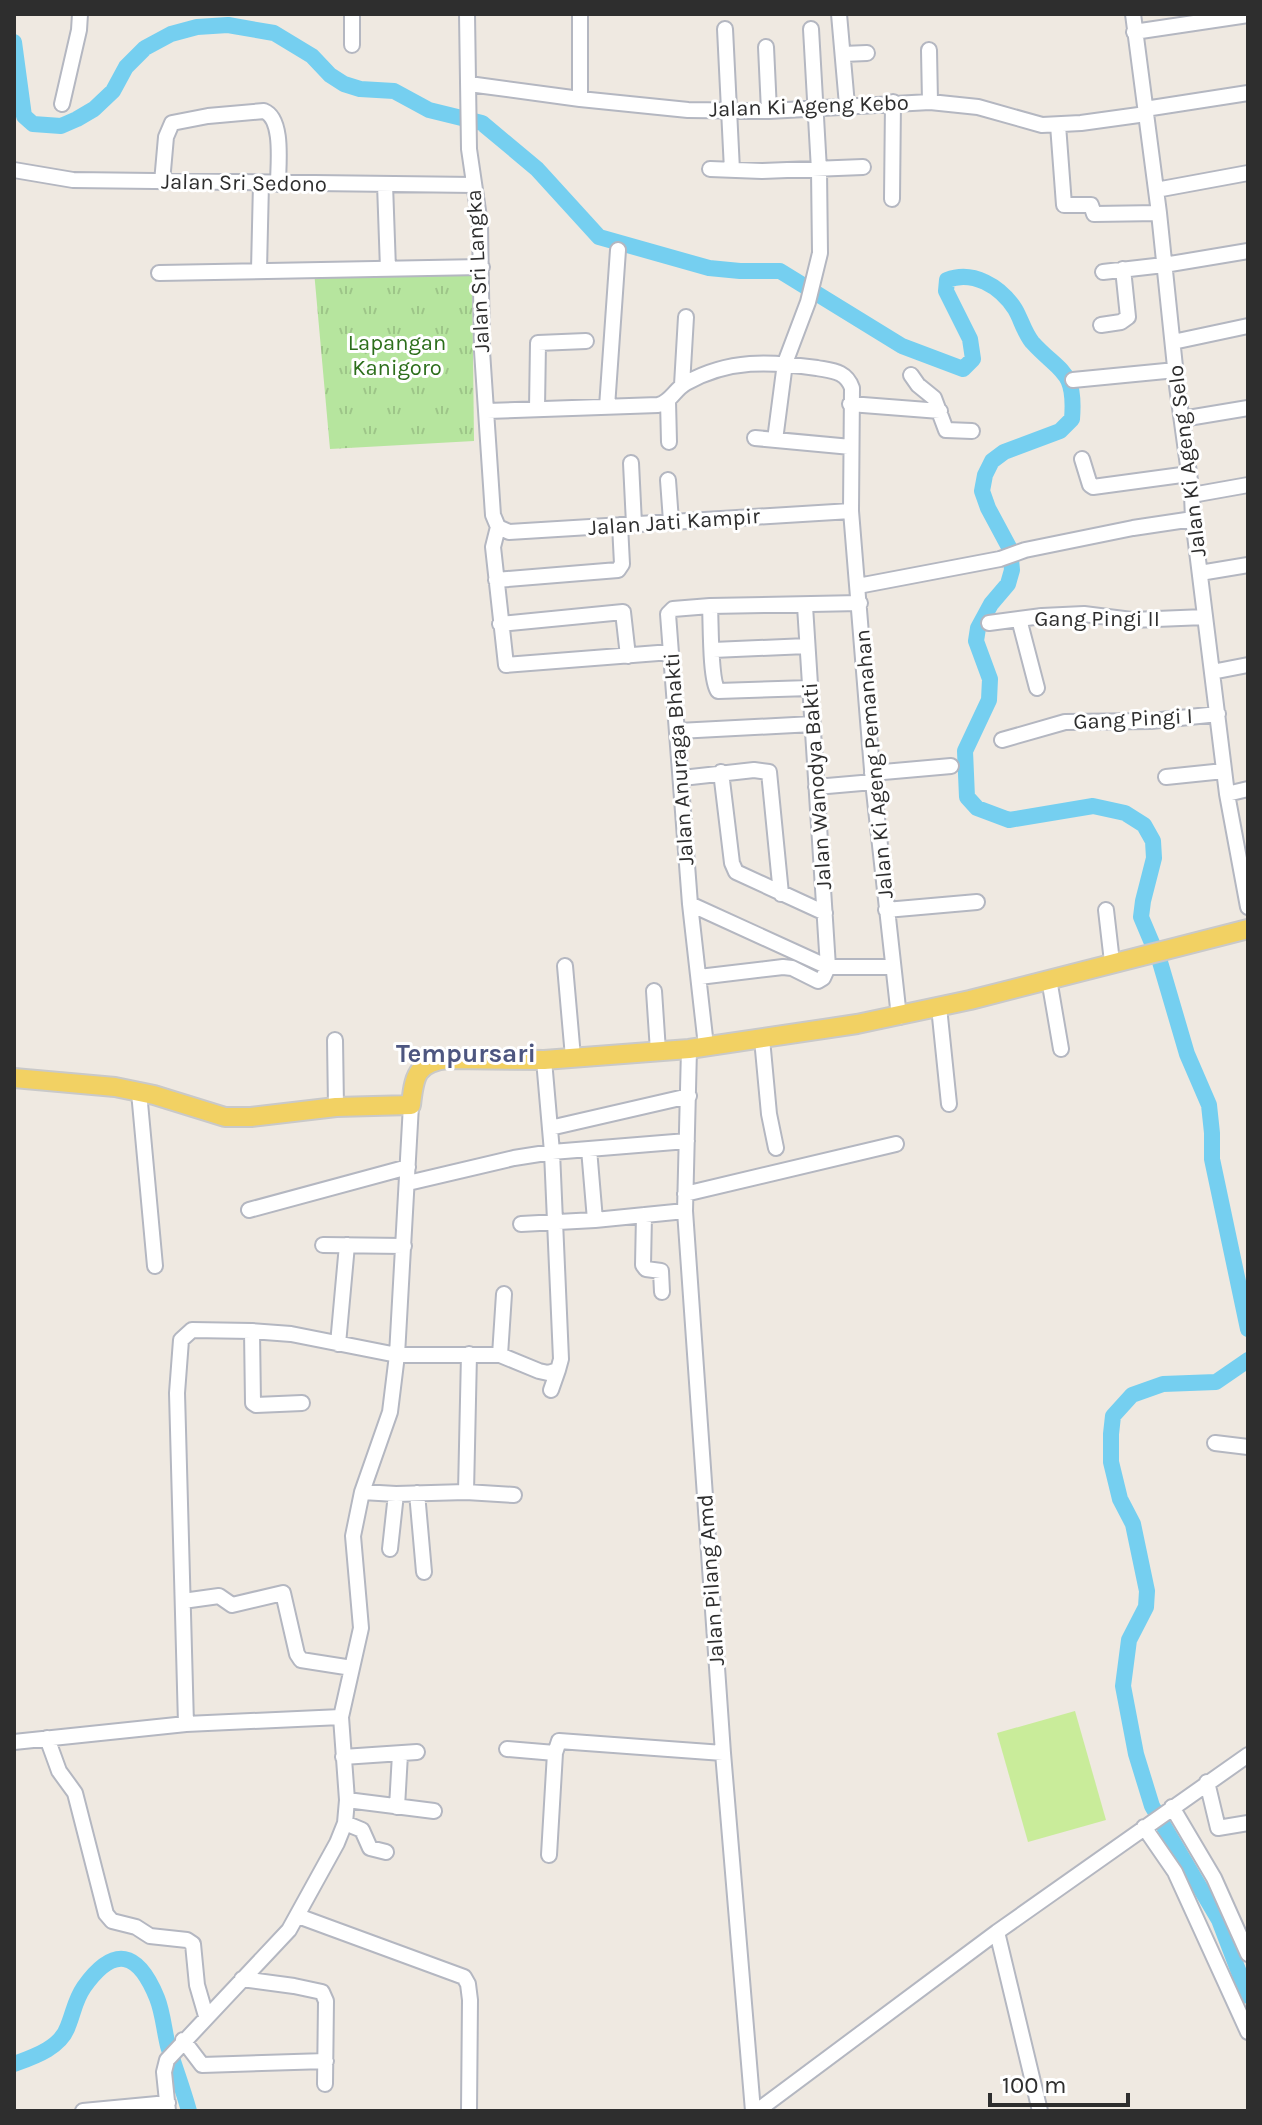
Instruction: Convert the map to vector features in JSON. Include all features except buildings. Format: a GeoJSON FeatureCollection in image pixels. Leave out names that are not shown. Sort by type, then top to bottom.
{"type":"FeatureCollection","features":[{"type":"Feature","properties":{"kind":"main road"},"geometry":{"type":"LineString","coordinates":[[14,1078],[99,1084],[225,1117],[336,1107],[411,1105],[416,1075],[432,1061],[461,1058],[544,1060],[697,1048],[899,1017],[1248,929]]}},
{"type":"Feature","properties":{"kind":"street"},"geometry":{"type":"LineString","coordinates":[[62,104],[80,14]]}},
{"type":"Feature","properties":{"kind":"street"},"geometry":{"type":"LineString","coordinates":[[352,14],[352,45]]}},
{"type":"Feature","properties":{"kind":"street","name":"Jalan Sri Langka"},"geometry":{"type":"LineString","coordinates":[[467,14],[469,133],[482,267],[481,337],[493,515],[498,527],[493,540],[506,665],[628,656]]}},
{"type":"Feature","properties":{"kind":"street"},"geometry":{"type":"LineString","coordinates":[[580,14],[580,99]]}},
{"type":"Feature","properties":{"kind":"street"},"geometry":{"type":"LineString","coordinates":[[839,14],[847,105]]}},
{"type":"Feature","properties":{"kind":"street","name":"Jalan Ki Ageng Selo"},"geometry":{"type":"LineString","coordinates":[[1133,14],[1224,771],[1248,907]]}},
{"type":"Feature","properties":{"kind":"street"},"geometry":{"type":"LineString","coordinates":[[1134,32],[1248,15]]}},
{"type":"Feature","properties":{"kind":"street"},"geometry":{"type":"LineString","coordinates":[[725,29],[732,170]]}},
{"type":"Feature","properties":{"kind":"street"},"geometry":{"type":"LineString","coordinates":[[775,440],[785,363],[815,281],[820,253],[811,29]]}},
{"type":"Feature","properties":{"kind":"street"},"geometry":{"type":"LineString","coordinates":[[766,47],[769,111]]}},
{"type":"Feature","properties":{"kind":"street"},"geometry":{"type":"LineString","coordinates":[[929,50],[930,102]]}},
{"type":"Feature","properties":{"kind":"street"},"geometry":{"type":"LineString","coordinates":[[843,54],[867,53]]}},
{"type":"Feature","properties":{"kind":"street","name":"Jalan Ki Ageng Kebo"},"geometry":{"type":"LineString","coordinates":[[469,84],[688,110],[769,111],[930,102],[984,108],[1031,123],[1058,125],[1248,93]]}},
{"type":"Feature","properties":{"kind":"street"},"geometry":{"type":"LineString","coordinates":[[892,199],[893,102]]}},
{"type":"Feature","properties":{"kind":"street"},"geometry":{"type":"LineString","coordinates":[[162,182],[166,137],[172,123],[264,111],[272,115],[276,124],[278,184]]}},
{"type":"Feature","properties":{"kind":"street"},"geometry":{"type":"LineString","coordinates":[[1058,125],[1064,205],[1091,205],[1094,214],[1159,213]]}},
{"type":"Feature","properties":{"kind":"street"},"geometry":{"type":"LineString","coordinates":[[710,169],[819,170],[863,167]]}},
{"type":"Feature","properties":{"kind":"street","name":"Jalan Sri Sedono"},"geometry":{"type":"LineString","coordinates":[[14,170],[73,180],[474,185]]}},
{"type":"Feature","properties":{"kind":"street"},"geometry":{"type":"LineString","coordinates":[[1156,190],[1248,173]]}},
{"type":"Feature","properties":{"kind":"street"},"geometry":{"type":"LineString","coordinates":[[259,270],[261,183]]}},
{"type":"Feature","properties":{"kind":"street"},"geometry":{"type":"LineString","coordinates":[[385,184],[388,269]]}},
{"type":"Feature","properties":{"kind":"street"},"geometry":{"type":"LineString","coordinates":[[607,407],[618,250]]}},
{"type":"Feature","properties":{"kind":"street"},"geometry":{"type":"LineString","coordinates":[[1103,272],[1248,251]]}},
{"type":"Feature","properties":{"kind":"street"},"geometry":{"type":"LineString","coordinates":[[159,273],[482,267]]}},
{"type":"Feature","properties":{"kind":"street"},"geometry":{"type":"LineString","coordinates":[[1101,325],[1121,322],[1128,317],[1123,269]]}},
{"type":"Feature","properties":{"kind":"street"},"geometry":{"type":"LineString","coordinates":[[682,385],[686,317]]}},
{"type":"Feature","properties":{"kind":"street"},"geometry":{"type":"LineString","coordinates":[[1173,342],[1248,326]]}},
{"type":"Feature","properties":{"kind":"street"},"geometry":{"type":"LineString","coordinates":[[537,408],[538,343],[586,341]]}},
{"type":"Feature","properties":{"kind":"street"},"geometry":{"type":"LineString","coordinates":[[487,411],[650,406],[668,401],[682,385],[735,364],[765,361],[844,375],[852,388],[850,404],[940,411]]}},
{"type":"Feature","properties":{"kind":"street"},"geometry":{"type":"LineString","coordinates":[[1073,380],[1176,370]]}},
{"type":"Feature","properties":{"kind":"street"},"geometry":{"type":"LineString","coordinates":[[911,407],[915,380],[931,394],[946,430],[972,431]]}},
{"type":"Feature","properties":{"kind":"street"},"geometry":{"type":"LineString","coordinates":[[668,401],[669,442]]}},
{"type":"Feature","properties":{"kind":"street","name":"Jalan Ki Ageng Pemanahan"},"geometry":{"type":"LineString","coordinates":[[850,404],[851,511],[873,778],[899,1017]]}},
{"type":"Feature","properties":{"kind":"street"},"geometry":{"type":"LineString","coordinates":[[1182,419],[1248,408]]}},
{"type":"Feature","properties":{"kind":"street"},"geometry":{"type":"LineString","coordinates":[[755,438],[851,447]]}},
{"type":"Feature","properties":{"kind":"street"},"geometry":{"type":"LineString","coordinates":[[1082,459],[1093,487],[1189,474]]}},
{"type":"Feature","properties":{"kind":"street"},"geometry":{"type":"LineString","coordinates":[[496,580],[618,570],[622,564],[627,524],[631,463]]}},
{"type":"Feature","properties":{"kind":"street"},"geometry":{"type":"LineString","coordinates":[[668,480],[671,521]]}},
{"type":"Feature","properties":{"kind":"street"},"geometry":{"type":"LineString","coordinates":[[1192,495],[1248,485]]}},
{"type":"Feature","properties":{"kind":"street","name":"Jalan Jati Kampir"},"geometry":{"type":"LineString","coordinates":[[498,527],[509,532],[851,511]]}},
{"type":"Feature","properties":{"kind":"street"},"geometry":{"type":"LineString","coordinates":[[858,586],[1000,559],[1025,550],[1193,519]]}},
{"type":"Feature","properties":{"kind":"street"},"geometry":{"type":"LineString","coordinates":[[1200,573],[1248,565]]}},
{"type":"Feature","properties":{"kind":"street"},"geometry":{"type":"LineString","coordinates":[[810,688],[720,692],[712,682],[710,606],[860,603]]}},
{"type":"Feature","properties":{"kind":"street","name":"Jalan Anuraga Bhakti"},"geometry":{"type":"LineString","coordinates":[[699,977],[690,904],[668,614],[673,609],[710,606]]}},
{"type":"Feature","properties":{"kind":"street","name":"Jalan Wanodya Bakti"},"geometry":{"type":"LineString","coordinates":[[805,606],[828,967]]}},
{"type":"Feature","properties":{"kind":"street"},"geometry":{"type":"LineString","coordinates":[[500,624],[621,612],[624,614],[628,656],[671,652]]}},
{"type":"Feature","properties":{"kind":"street","name":"Gang Pingi II"},"geometry":{"type":"LineString","coordinates":[[989,623],[1084,614],[1142,621],[1205,617]]}},
{"type":"Feature","properties":{"kind":"street"},"geometry":{"type":"LineString","coordinates":[[1019,619],[1037,688]]}},
{"type":"Feature","properties":{"kind":"street"},"geometry":{"type":"LineString","coordinates":[[713,650],[807,646]]}},
{"type":"Feature","properties":{"kind":"street"},"geometry":{"type":"LineString","coordinates":[[1212,672],[1248,665]]}},
{"type":"Feature","properties":{"kind":"street","name":"Gang Pingi I"},"geometry":{"type":"LineString","coordinates":[[1002,740],[1065,722],[1151,721],[1218,714]]}},
{"type":"Feature","properties":{"kind":"street"},"geometry":{"type":"LineString","coordinates":[[678,731],[813,724]]}},
{"type":"Feature","properties":{"kind":"street"},"geometry":{"type":"LineString","coordinates":[[816,787],[951,766]]}},
{"type":"Feature","properties":{"kind":"street"},"geometry":{"type":"LineString","coordinates":[[682,778],[761,770],[770,774],[781,894]]}},
{"type":"Feature","properties":{"kind":"street"},"geometry":{"type":"LineString","coordinates":[[1166,777],[1224,771]]}},
{"type":"Feature","properties":{"kind":"street"},"geometry":{"type":"LineString","coordinates":[[721,772],[733,868],[740,876],[825,913]]}},
{"type":"Feature","properties":{"kind":"street"},"geometry":{"type":"LineString","coordinates":[[1227,794],[1248,789]]}},
{"type":"Feature","properties":{"kind":"street"},"geometry":{"type":"LineString","coordinates":[[886,910],[977,902]]}},
{"type":"Feature","properties":{"kind":"street"},"geometry":{"type":"LineString","coordinates":[[690,904],[828,967],[893,967]]}},
{"type":"Feature","properties":{"kind":"street"},"geometry":{"type":"LineString","coordinates":[[1106,910],[1112,962]]}},
{"type":"Feature","properties":{"kind":"street"},"geometry":{"type":"LineString","coordinates":[[565,966],[573,1057]]}},
{"type":"Feature","properties":{"kind":"street"},"geometry":{"type":"LineString","coordinates":[[699,977],[783,967],[792,968],[818,981],[828,967]]}},
{"type":"Feature","properties":{"kind":"street","name":"Jalan Pilang Amd"},"geometry":{"type":"LineString","coordinates":[[699,977],[697,1048],[689,1096],[685,1211],[723,1753],[755,2111]]}},
{"type":"Feature","properties":{"kind":"street"},"geometry":{"type":"LineString","coordinates":[[1049,979],[1061,1049]]}},
{"type":"Feature","properties":{"kind":"street"},"geometry":{"type":"LineString","coordinates":[[654,991],[658,1051]]}},
{"type":"Feature","properties":{"kind":"street"},"geometry":{"type":"LineString","coordinates":[[939,1007],[949,1104]]}},
{"type":"Feature","properties":{"kind":"street"},"geometry":{"type":"LineString","coordinates":[[762,1039],[769,1114],[776,1148]]}},
{"type":"Feature","properties":{"kind":"street"},"geometry":{"type":"LineString","coordinates":[[335,1040],[336,1107]]}},
{"type":"Feature","properties":{"kind":"street"},"geometry":{"type":"LineString","coordinates":[[544,1060],[552,1152],[561,1359],[551,1390]]}},
{"type":"Feature","properties":{"kind":"street"},"geometry":{"type":"LineString","coordinates":[[139,1092],[155,1266]]}},
{"type":"Feature","properties":{"kind":"street"},"geometry":{"type":"LineString","coordinates":[[550,1128],[689,1096]]}},
{"type":"Feature","properties":{"kind":"street"},"geometry":{"type":"LineString","coordinates":[[83,2111],[168,2107],[164,2072],[175,2050],[278,1943],[298,1916],[345,1823],[347,1800],[341,1717],[361,1628],[361,1600],[353,1536],[362,1492],[386,1428],[397,1355],[411,1105]]}},
{"type":"Feature","properties":{"kind":"street"},"geometry":{"type":"LineString","coordinates":[[408,1183],[552,1152],[687,1141]]}},
{"type":"Feature","properties":{"kind":"street"},"geometry":{"type":"LineString","coordinates":[[685,1194],[896,1144]]}},
{"type":"Feature","properties":{"kind":"street"},"geometry":{"type":"LineString","coordinates":[[589,1149],[595,1220]]}},
{"type":"Feature","properties":{"kind":"street"},"geometry":{"type":"LineString","coordinates":[[249,1210],[408,1167]]}},
{"type":"Feature","properties":{"kind":"street"},"geometry":{"type":"LineString","coordinates":[[521,1224],[685,1211]]}},
{"type":"Feature","properties":{"kind":"street"},"geometry":{"type":"LineString","coordinates":[[644,1215],[643,1265],[646,1269],[661,1271],[662,1292]]}},
{"type":"Feature","properties":{"kind":"street"},"geometry":{"type":"LineString","coordinates":[[323,1245],[404,1246]]}},
{"type":"Feature","properties":{"kind":"street"},"geometry":{"type":"LineString","coordinates":[[338,1344],[347,1245]]}},
{"type":"Feature","properties":{"kind":"street"},"geometry":{"type":"LineString","coordinates":[[500,1355],[504,1294]]}},
{"type":"Feature","properties":{"kind":"street"},"geometry":{"type":"LineString","coordinates":[[186,1724],[177,1393],[179,1345],[183,1336],[192,1330],[291,1334],[397,1355],[500,1355],[539,1371],[548,1373],[558,1370]]}},
{"type":"Feature","properties":{"kind":"street"},"geometry":{"type":"LineString","coordinates":[[252,1331],[253,1403],[302,1403]]}},
{"type":"Feature","properties":{"kind":"street"},"geometry":{"type":"LineString","coordinates":[[466,1492],[469,1354]]}},
{"type":"Feature","properties":{"kind":"street"},"geometry":{"type":"LineString","coordinates":[[1215,1443],[1248,1447]]}},
{"type":"Feature","properties":{"kind":"street"},"geometry":{"type":"LineString","coordinates":[[362,1492],[514,1495]]}},
{"type":"Feature","properties":{"kind":"street"},"geometry":{"type":"LineString","coordinates":[[417,1493],[424,1572]]}},
{"type":"Feature","properties":{"kind":"street"},"geometry":{"type":"LineString","coordinates":[[390,1549],[396,1494]]}},
{"type":"Feature","properties":{"kind":"street"},"geometry":{"type":"LineString","coordinates":[[183,1601],[219,1596],[232,1605],[283,1593],[301,1660],[352,1668]]}},
{"type":"Feature","properties":{"kind":"street"},"geometry":{"type":"LineString","coordinates":[[14,1742],[186,1724],[341,1717]]}},
{"type":"Feature","properties":{"kind":"street"},"geometry":{"type":"LineString","coordinates":[[47,1738],[59,1771],[75,1793],[106,1914],[112,1921],[136,1927],[150,1936],[187,1940],[193,1944],[197,1985],[206,2016]]}},
{"type":"Feature","properties":{"kind":"street"},"geometry":{"type":"LineString","coordinates":[[549,1855],[556,1744],[563,1740],[723,1753]]}},
{"type":"Feature","properties":{"kind":"street"},"geometry":{"type":"LineString","coordinates":[[507,1749],[555,1753]]}},
{"type":"Feature","properties":{"kind":"street"},"geometry":{"type":"LineString","coordinates":[[343,1757],[417,1752]]}},
{"type":"Feature","properties":{"kind":"street"},"geometry":{"type":"LineString","coordinates":[[397,1807],[400,1754]]}},
{"type":"Feature","properties":{"kind":"street"},"geometry":{"type":"LineString","coordinates":[[755,2111],[997,1932],[1248,1755]]}},
{"type":"Feature","properties":{"kind":"street"},"geometry":{"type":"LineString","coordinates":[[1207,1782],[1218,1828],[1248,1823]]}},
{"type":"Feature","properties":{"kind":"street"},"geometry":{"type":"LineString","coordinates":[[347,1800],[434,1811]]}},
{"type":"Feature","properties":{"kind":"street"},"geometry":{"type":"LineString","coordinates":[[1169,1810],[1214,1878],[1244,1933],[1248,1954]]}},
{"type":"Feature","properties":{"kind":"street"},"geometry":{"type":"LineString","coordinates":[[345,1823],[362,1830],[370,1848],[386,1852]]}},
{"type":"Feature","properties":{"kind":"street"},"geometry":{"type":"LineString","coordinates":[[1146,1825],[1175,1872],[1248,2032]]}},
{"type":"Feature","properties":{"kind":"street"},"geometry":{"type":"LineString","coordinates":[[298,1916],[464,1977],[470,2000],[469,2111]]}},
{"type":"Feature","properties":{"kind":"street"},"geometry":{"type":"LineString","coordinates":[[997,1932],[1040,2111]]}},
{"type":"Feature","properties":{"kind":"street"},"geometry":{"type":"LineString","coordinates":[[242,1979],[322,1992],[326,2001],[325,2084]]}},
{"type":"Feature","properties":{"kind":"street"},"geometry":{"type":"LineString","coordinates":[[175,2050],[202,2065],[326,2061]]}},
{"type":"Feature","properties":{"kind":"green space","name":"Lapangan Kanigoro"},"geometry":{"type":"Polygon","coordinates":[[[472,269],[474,441],[330,449],[314,271],[472,269]]]}},
{"type":"Feature","properties":{"kind":"green space"},"geometry":{"type":"Polygon","coordinates":[[[1075,1711],[1106,1820],[1028,1842],[997,1733],[1075,1711]]]}},
{"type":"Feature","properties":{"kind":"waterway"},"geometry":{"type":"LineString","coordinates":[[14,42],[24,116],[33,124],[61,126],[94,109],[113,91],[126,67],[145,48],[171,34],[197,27],[228,25],[274,33],[312,56],[330,75],[344,84],[360,89],[394,91],[429,110],[482,123],[537,169],[599,237],[709,268],[780,271],[902,346],[963,369],[973,359],[970,339],[946,291],[947,280],[957,277],[976,279],[1002,293],[1015,309],[1032,342],[1064,373],[1071,390],[1072,419],[1060,431],[1004,452],[992,461],[985,475],[982,491],[1010,549],[1012,570],[1008,584],[991,604],[978,628],[976,641],[990,679],[989,700],[965,751],[967,797],[977,808],[1009,820],[1093,806],[1125,813],[1144,825],[1153,841],[1154,858],[1141,917],[1160,962],[1187,1054],[1209,1105],[1212,1159],[1248,1329]]}},
{"type":"Feature","properties":{"kind":"waterway"},"geometry":{"type":"LineString","coordinates":[[1248,1360],[1216,1382],[1163,1384],[1132,1395],[1113,1416],[1111,1434],[1111,1462],[1120,1499],[1133,1524],[1147,1591],[1146,1607],[1129,1640],[1123,1686],[1136,1754],[1152,1806],[1219,1920],[1248,1996]]}},
{"type":"Feature","properties":{"kind":"waterway"},"geometry":{"type":"LineString","coordinates":[[14,2064],[53,2046],[64,2034],[84,1987],[95,1973],[105,1964],[125,1959],[142,1971],[157,1998],[168,2046],[189,2111]]}},
{"type":"Feature","properties":{"kind":"district","name":"Tempursari"},"geometry":{"type":"Point","coordinates":[466,1053]}}]}
